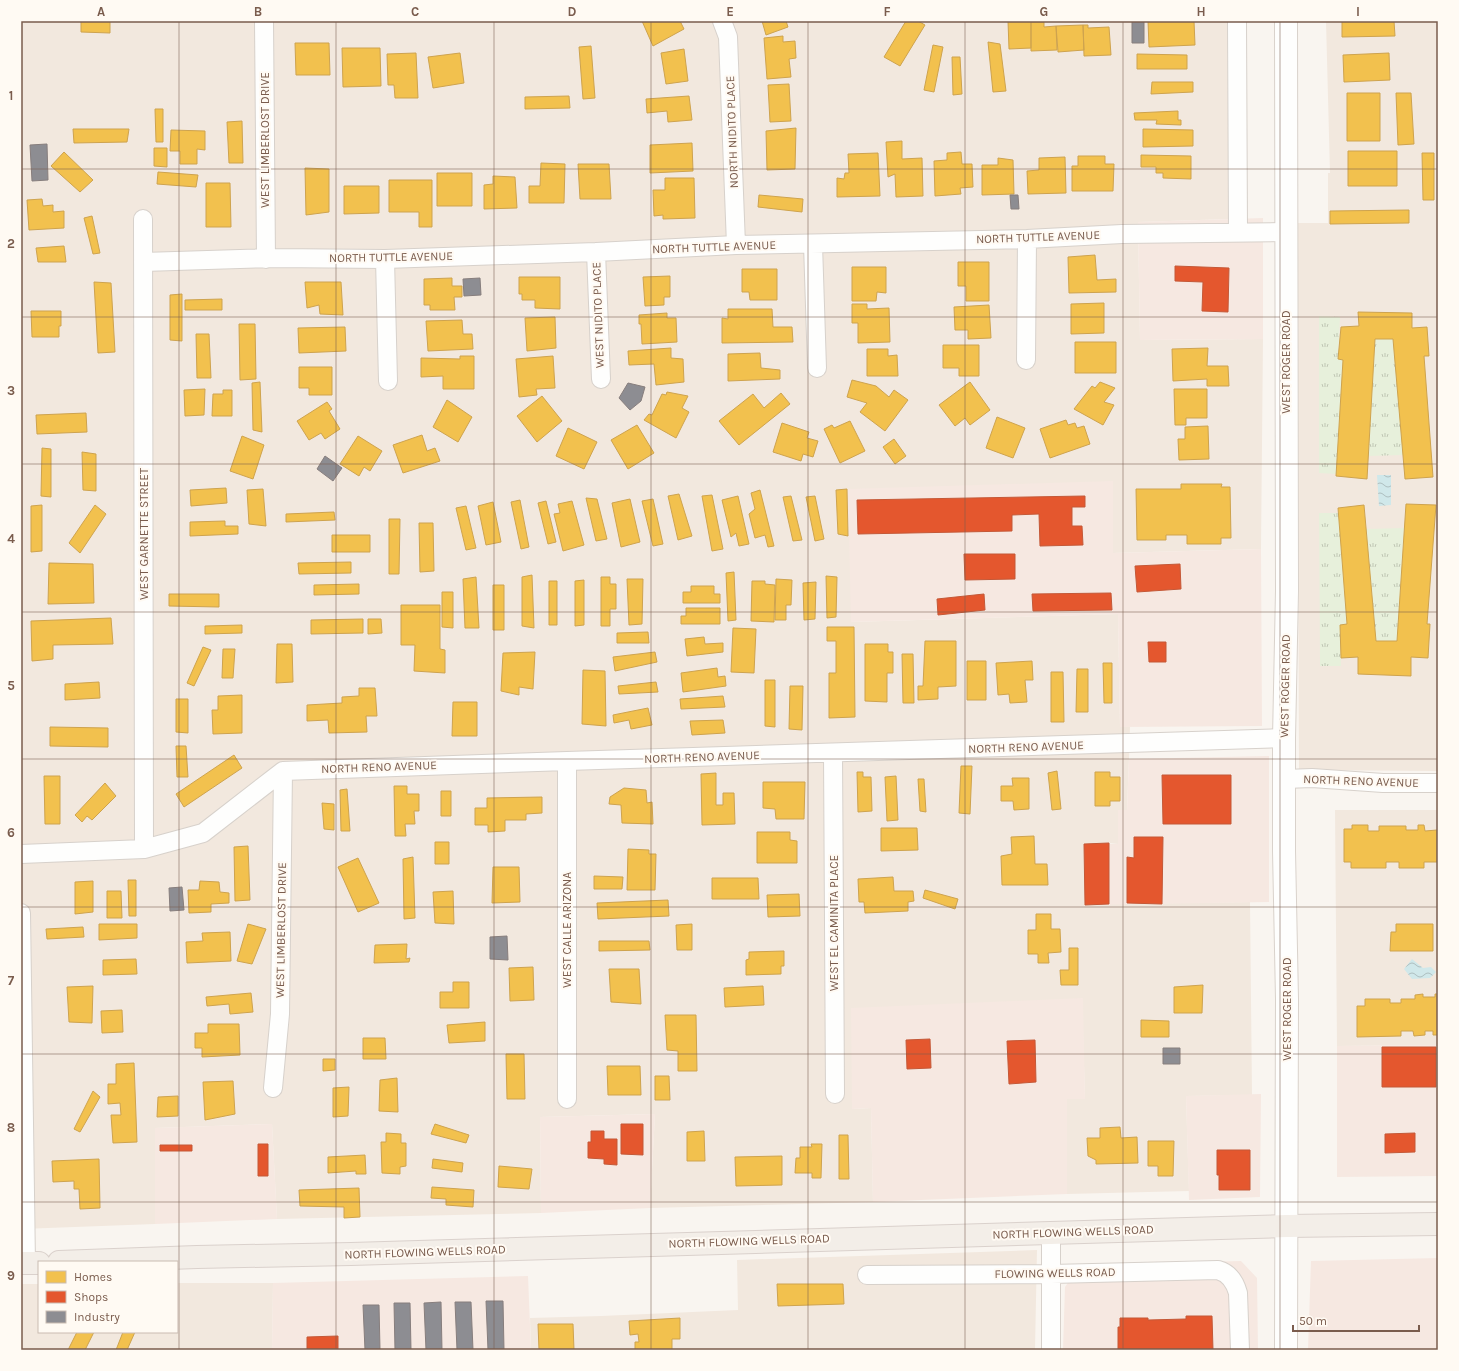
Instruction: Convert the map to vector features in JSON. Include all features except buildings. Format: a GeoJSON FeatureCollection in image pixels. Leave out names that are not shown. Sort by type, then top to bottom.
{"type":"FeatureCollection","features":[{"type":"Feature","properties":{"kind":"main road","name":"NORTH FLOWING WELLS ROAD"},"geometry":{"type":"LineString","coordinates":[[87,1261],[359,1254],[897,1236],[1287,1226],[1438,1224]]}},
{"type":"Feature","properties":{"kind":"street","name":"WEST LIMBERLOST DRIVE"},"geometry":{"type":"LineString","coordinates":[[264,21],[266,259]]}},
{"type":"Feature","properties":{"kind":"street","name":"NORTH NIDITO PLACE"},"geometry":{"type":"LineString","coordinates":[[722,21],[728,37],[736,245]]}},
{"type":"Feature","properties":{"kind":"street"},"geometry":{"type":"LineString","coordinates":[[1237,21],[1238,232]]}},
{"type":"Feature","properties":{"kind":"street","name":"WEST ROGER ROAD"},"geometry":{"type":"LineString","coordinates":[[1286,21],[1287,591],[1284,738],[1284,851],[1288,1007],[1286,1350]]}},
{"type":"Feature","properties":{"kind":"street","name":"WEST GARNETTE STREET"},"geometry":{"type":"LineString","coordinates":[[143,219],[144,849]]}},
{"type":"Feature","properties":{"kind":"street","name":"NORTH TUTTLE AVENUE"},"geometry":{"type":"LineString","coordinates":[[143,262],[274,258],[385,258],[596,252],[736,245],[1026,238],[1122,234],[1286,232]]}},
{"type":"Feature","properties":{"kind":"street"},"geometry":{"type":"LineString","coordinates":[[1026,238],[1026,360]]}},
{"type":"Feature","properties":{"kind":"street"},"geometry":{"type":"LineString","coordinates":[[812,244],[817,368]]}},
{"type":"Feature","properties":{"kind":"street","name":"WEST NIDITO PLACE"},"geometry":{"type":"LineString","coordinates":[[596,252],[600,379]]}},
{"type":"Feature","properties":{"kind":"street"},"geometry":{"type":"LineString","coordinates":[[385,258],[388,381]]}},
{"type":"Feature","properties":{"kind":"street","name":"NORTH RENO AVENUE"},"geometry":{"type":"LineString","coordinates":[[283,771],[1284,738]]}},
{"type":"Feature","properties":{"kind":"street","name":"WEST EL CAMINITA PLACE"},"geometry":{"type":"LineString","coordinates":[[833,753],[835,1094]]}},
{"type":"Feature","properties":{"kind":"street","name":"WEST CALLE ARIZONA"},"geometry":{"type":"LineString","coordinates":[[567,761],[567,1099]]}},
{"type":"Feature","properties":{"kind":"street","name":"WEST LIMBERLOST DRIVE"},"geometry":{"type":"LineString","coordinates":[[273,1088],[280,1014],[283,771]]}},
{"type":"Feature","properties":{"kind":"street"},"geometry":{"type":"LineString","coordinates":[[21,854],[144,849],[203,833],[283,771]]}},
{"type":"Feature","properties":{"kind":"street","name":"NORTH RENO AVENUE"},"geometry":{"type":"LineString","coordinates":[[1285,779],[1312,778],[1383,783],[1438,783]]}},
{"type":"Feature","properties":{"kind":"street"},"geometry":{"type":"LineString","coordinates":[[21,913],[29,1263]]}},
{"type":"Feature","properties":{"kind":"street"},"geometry":{"type":"LineString","coordinates":[[1051,1233],[1051,1350]]}},
{"type":"Feature","properties":{"kind":"street","name":"FLOWING WELLS ROAD"},"geometry":{"type":"LineString","coordinates":[[867,1275],[1223,1271],[1230,1277],[1235,1285],[1239,1300],[1240,1350]]}},
{"type":"Feature","properties":{"kind":"shaded area"},"geometry":{"type":"Polygon","coordinates":[[[21,21],[1227,21],[1229,219],[1138,222],[1140,340],[1263,339],[1261,549],[1113,553],[1113,481],[851,622],[1118,614],[1120,726],[1130,727],[1127,810],[1118,810],[1118,844],[1109,843],[1109,904],[1250,902],[1252,1095],[1186,1096],[1189,1191],[1067,1194],[1067,1099],[1085,1099],[1082,998],[852,1109],[871,1108],[873,1202],[650,1208],[655,1114],[540,1117],[541,1213],[277,1219],[272,1124],[155,1128],[155,1224],[21,1229],[21,21]]]}},
{"type":"Feature","properties":{"kind":"shaded area"},"geometry":{"type":"Polygon","coordinates":[[[1326,21],[1438,21],[1438,771],[1299,770],[1297,223],[1328,223],[1328,173],[1330,173],[1326,21]]]}},
{"type":"Feature","properties":{"kind":"shaded area"},"geometry":{"type":"Polygon","coordinates":[[[1263,218],[1263,339],[1140,340],[1138,222],[1263,218]]]}},
{"type":"Feature","properties":{"kind":"shaded area"},"geometry":{"type":"Polygon","coordinates":[[[1113,481],[1113,553],[1261,549],[1262,726],[1120,727],[1118,614],[851,622],[848,489],[1113,481]]]}},
{"type":"Feature","properties":{"kind":"shaded area"},"geometry":{"type":"Polygon","coordinates":[[[1269,756],[1269,902],[1085,905],[1084,844],[1118,844],[1118,810],[1127,810],[1129,759],[1269,756]]]}},
{"type":"Feature","properties":{"kind":"shaded area"},"geometry":{"type":"Polygon","coordinates":[[[1335,810],[1438,810],[1438,1045],[1337,1046],[1335,810]]]}},
{"type":"Feature","properties":{"kind":"shaded area"},"geometry":{"type":"Polygon","coordinates":[[[1083,998],[1085,1099],[1067,1099],[1067,1194],[873,1202],[871,1108],[852,1109],[851,1008],[1083,998]]]}},
{"type":"Feature","properties":{"kind":"shaded area"},"geometry":{"type":"Polygon","coordinates":[[[1438,1045],[1438,1176],[1337,1177],[1337,1046],[1438,1045]]]}},
{"type":"Feature","properties":{"kind":"shaded area"},"geometry":{"type":"Polygon","coordinates":[[[1261,1094],[1260,1197],[1189,1200],[1186,1096],[1261,1094]]]}},
{"type":"Feature","properties":{"kind":"shaded area"},"geometry":{"type":"Polygon","coordinates":[[[655,1114],[650,1208],[541,1213],[540,1117],[655,1114]]]}},
{"type":"Feature","properties":{"kind":"shaded area"},"geometry":{"type":"Polygon","coordinates":[[[272,1124],[277,1219],[155,1224],[155,1128],[272,1124]]]}},
{"type":"Feature","properties":{"kind":"shaded area"},"geometry":{"type":"Polygon","coordinates":[[[1037,1250],[1035,1350],[531,1350],[530,1318],[738,1310],[737,1260],[1037,1250]]]}},
{"type":"Feature","properties":{"kind":"shaded area"},"geometry":{"type":"Polygon","coordinates":[[[1438,1258],[1438,1350],[1308,1350],[1311,1261],[1438,1258]]]}},
{"type":"Feature","properties":{"kind":"shaded area"},"geometry":{"type":"Polygon","coordinates":[[[1241,1261],[1257,1278],[1258,1350],[1063,1350],[1065,1287],[1080,1265],[1241,1261]]]}},
{"type":"Feature","properties":{"kind":"shaded area"},"geometry":{"type":"Polygon","coordinates":[[[528,1276],[531,1350],[272,1350],[273,1283],[528,1276]]]}},
{"type":"Feature","properties":{"kind":"shaded area"},"geometry":{"type":"Polygon","coordinates":[[[178,1283],[273,1283],[272,1350],[21,1350],[21,1284],[38,1284],[38,1333],[178,1333],[178,1283]]]}},
{"type":"Feature","properties":{"kind":"green space"},"geometry":{"type":"Polygon","coordinates":[[[1319,316],[1340,317],[1338,359],[1343,360],[1336,474],[1319,473],[1319,316]]]}},
{"type":"Feature","properties":{"kind":"green space"},"geometry":{"type":"Polygon","coordinates":[[[1375,339],[1393,339],[1403,455],[1368,456],[1375,339]]]}},
{"type":"Feature","properties":{"kind":"green space"},"geometry":{"type":"Polygon","coordinates":[[[1319,513],[1339,513],[1347,624],[1340,625],[1341,666],[1320,666],[1319,513]]]}},
{"type":"Feature","properties":{"kind":"green space"},"geometry":{"type":"Polygon","coordinates":[[[1404,528],[1397,641],[1376,641],[1366,529],[1404,528]]]}},
{"type":"Feature","properties":{"kind":"water"},"geometry":{"type":"Polygon","coordinates":[[[1377,475],[1391,475],[1391,505],[1379,506],[1377,475]]]}},
{"type":"Feature","properties":{"kind":"water"},"geometry":{"type":"Polygon","coordinates":[[[1412,959],[1423,968],[1431,967],[1436,972],[1430,978],[1412,979],[1404,969],[1412,959]]]}}]}
